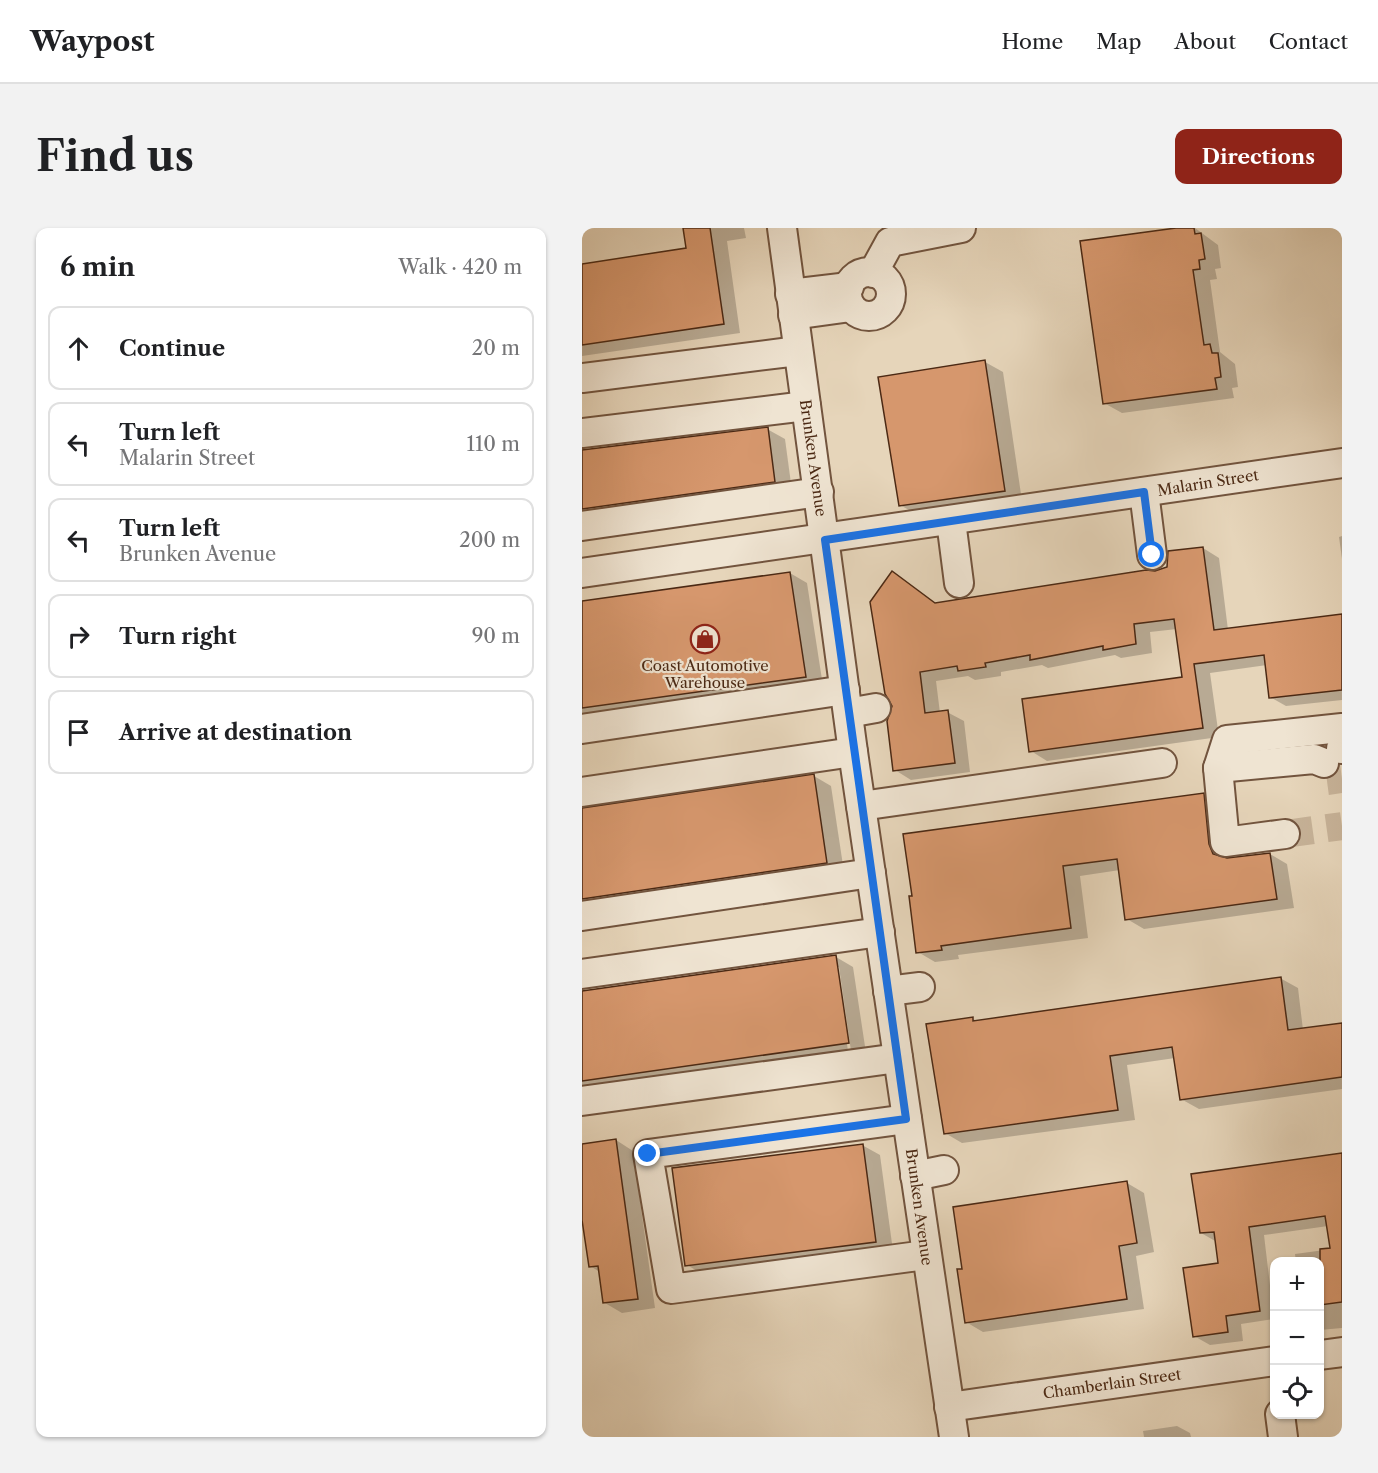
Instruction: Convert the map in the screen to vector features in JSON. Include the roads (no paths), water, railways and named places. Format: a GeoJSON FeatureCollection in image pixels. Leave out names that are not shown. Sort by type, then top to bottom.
{"type":"FeatureCollection","features":[{"type":"Feature","properties":{"kind":"street","name":"Brunken Avenue"},"geometry":{"type":"LineString","coordinates":[[782,228],[853,752],[954,1437]]}},
{"type":"Feature","properties":{"kind":"street"},"geometry":{"type":"LineString","coordinates":[[873,273],[890,242],[961,228]]}},
{"type":"Feature","properties":{"kind":"street"},"geometry":{"type":"LineString","coordinates":[[873,273],[886,279],[890,285],[888,306],[883,312],[870,316],[856,312],[850,297],[856,277],[873,273]]}},
{"type":"Feature","properties":{"kind":"street"},"geometry":{"type":"LineString","coordinates":[[792,304],[850,297]]}},
{"type":"Feature","properties":{"kind":"street"},"geometry":{"type":"LineString","coordinates":[[582,378],[798,351]]}},
{"type":"Feature","properties":{"kind":"street"},"geometry":{"type":"LineString","coordinates":[[582,433],[806,406]]}},
{"type":"Feature","properties":{"kind":"street","name":"Malarin Street"},"geometry":{"type":"LineString","coordinates":[[582,573],[825,540],[1342,463]]}},
{"type":"Feature","properties":{"kind":"street"},"geometry":{"type":"LineString","coordinates":[[582,526],[819,492]]}},
{"type":"Feature","properties":{"kind":"street"},"geometry":{"type":"LineString","coordinates":[[1144,492],[1152,555]]}},
{"type":"Feature","properties":{"kind":"street"},"geometry":{"type":"LineString","coordinates":[[951,521],[959,583]]}},
{"type":"Feature","properties":{"kind":"street"},"geometry":{"type":"LineString","coordinates":[[582,729],[847,702],[876,708]]}},
{"type":"Feature","properties":{"kind":"street"},"geometry":{"type":"LineString","coordinates":[[1285,834],[1226,842],[1218,768],[1325,758],[1342,728]]}},
{"type":"Feature","properties":{"kind":"street"},"geometry":{"type":"LineString","coordinates":[[582,792],[853,752]]}},
{"type":"Feature","properties":{"kind":"street"},"geometry":{"type":"LineString","coordinates":[[861,806],[1162,763]]}},
{"type":"Feature","properties":{"kind":"street"},"geometry":{"type":"LineString","coordinates":[[582,916],[871,873]]}},
{"type":"Feature","properties":{"kind":"street"},"geometry":{"type":"LineString","coordinates":[[582,974],[880,932]]}},
{"type":"Feature","properties":{"kind":"street"},"geometry":{"type":"LineString","coordinates":[[888,991],[920,987]]}},
{"type":"Feature","properties":{"kind":"street"},"geometry":{"type":"LineString","coordinates":[[582,1101],[898,1058]]}},
{"type":"Feature","properties":{"kind":"street"},"geometry":{"type":"LineString","coordinates":[[906,1119],[648,1154],[671,1289],[926,1256]]}},
{"type":"Feature","properties":{"kind":"street"},"geometry":{"type":"LineString","coordinates":[[915,1176],[944,1170]]}},
{"type":"Feature","properties":{"kind":"street"},"geometry":{"type":"LineString","coordinates":[[1324,1354],[1342,1352]]}},
{"type":"Feature","properties":{"kind":"street","name":"Chamberlain Street"},"geometry":{"type":"LineString","coordinates":[[949,1407],[1270,1363]]}},
{"type":"Feature","properties":{"kind":"street"},"geometry":{"type":"LineString","coordinates":[[1281,1419],[1283,1437]]}},
{"type":"Feature","properties":{"kind":"tunnel"},"geometry":{"type":"LineString","coordinates":[[1327,781],[1342,779]]}},
{"type":"Feature","properties":{"kind":"tunnel"},"geometry":{"type":"LineString","coordinates":[[1285,834],[1342,826]]}},
{"type":"Feature","properties":{"kind":"place","name":"Coast Automotive Warehouse"},"geometry":{"type":"Point","coordinates":[705,639]}}]}
